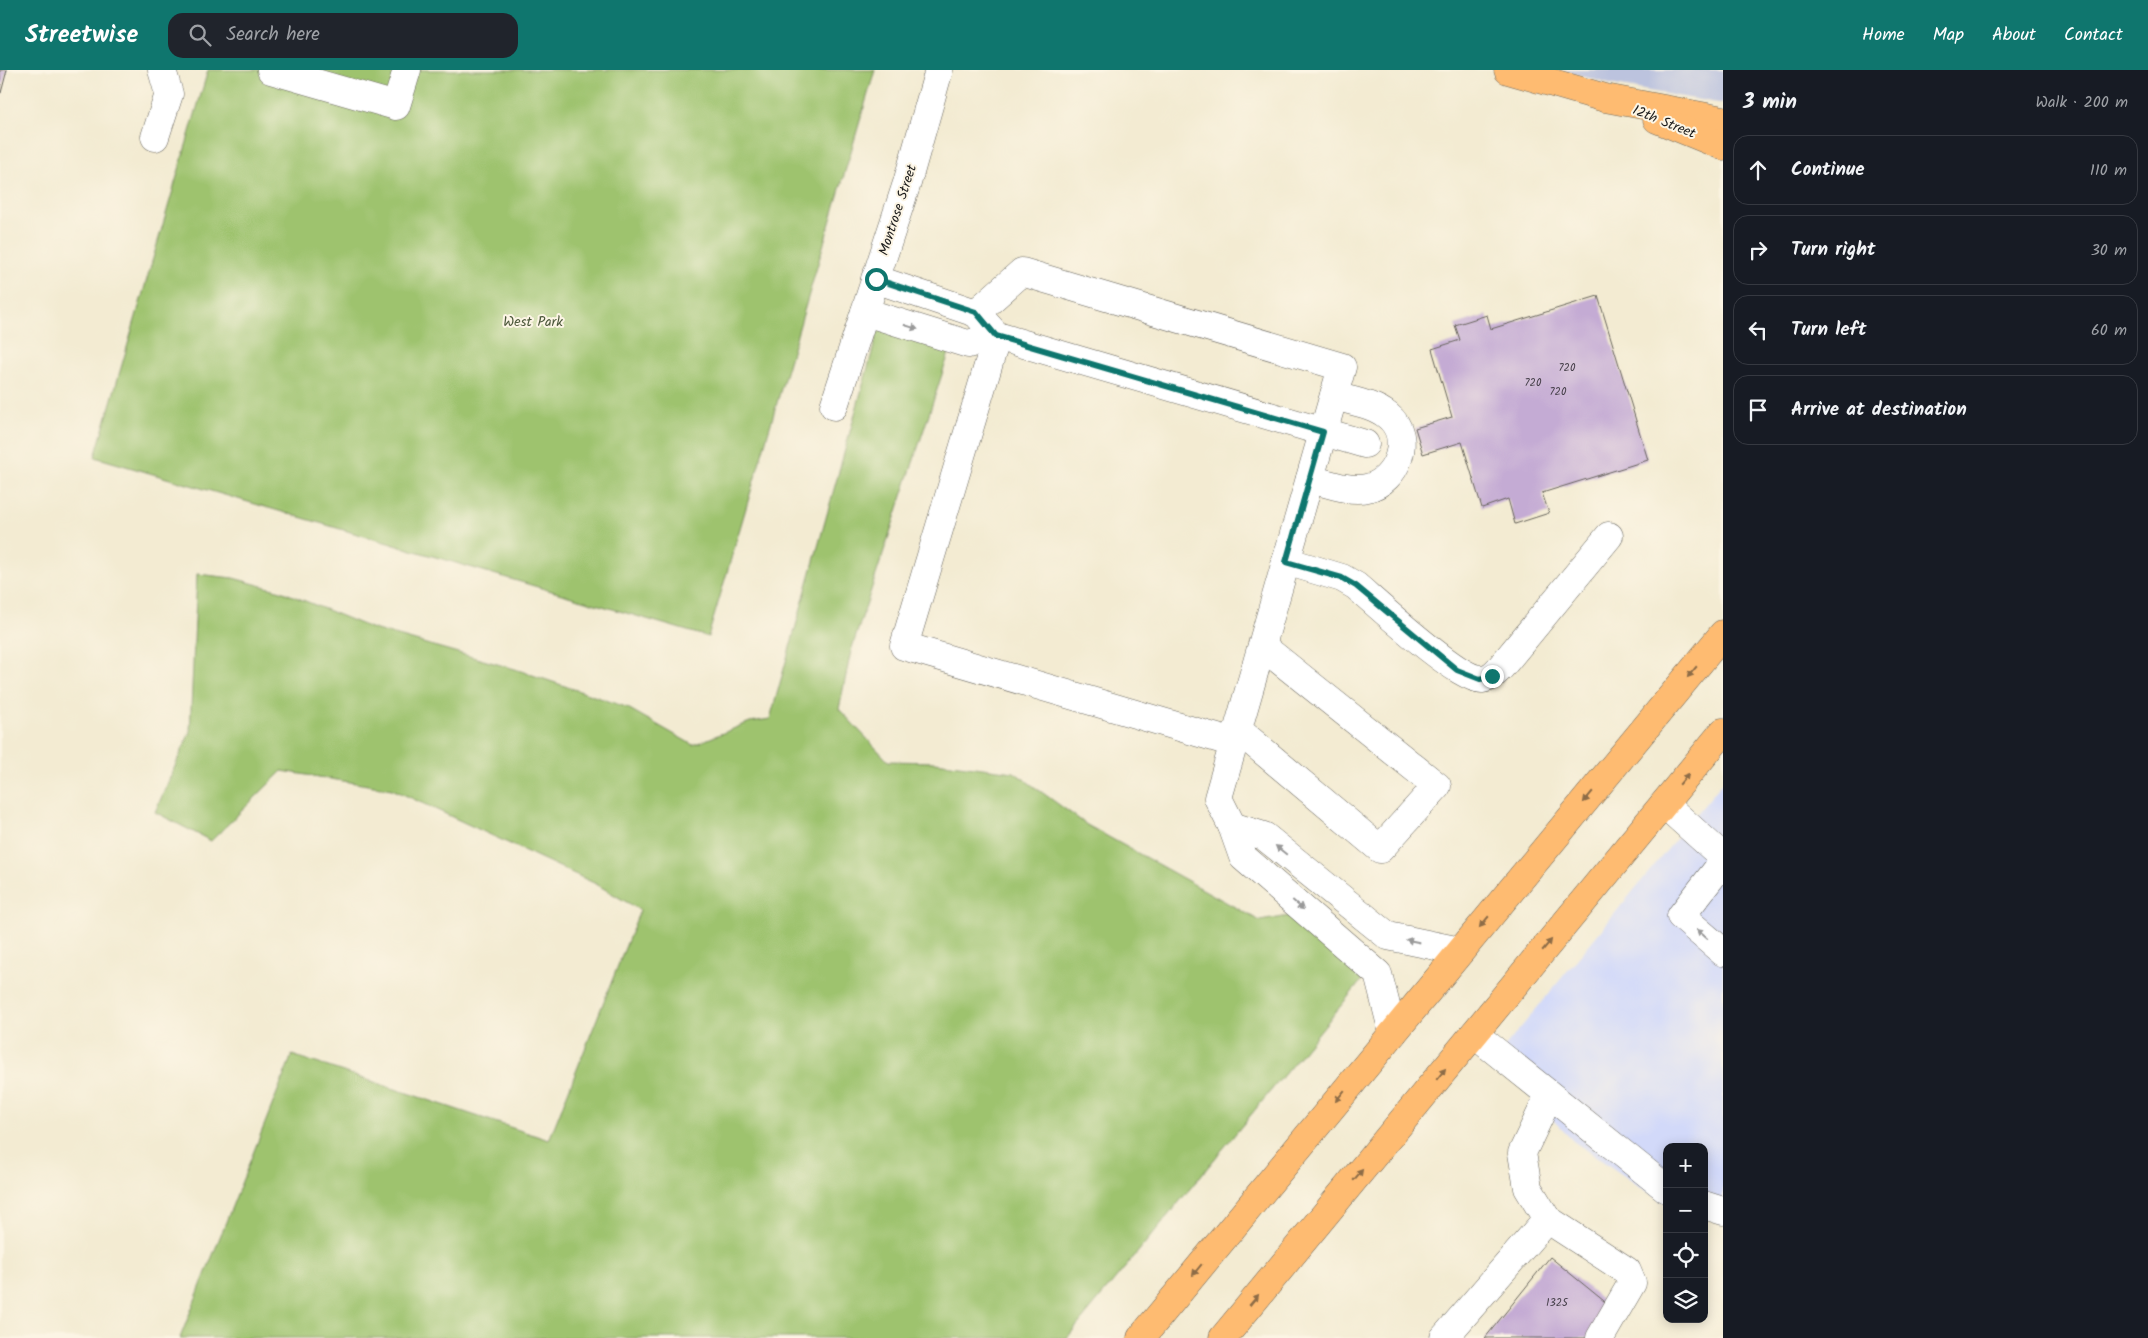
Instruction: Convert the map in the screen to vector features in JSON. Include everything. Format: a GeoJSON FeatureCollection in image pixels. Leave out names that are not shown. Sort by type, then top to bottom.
{"type":"FeatureCollection","features":[{"type":"Feature","properties":{"kind":"main road","name":"12th Street"},"geometry":{"type":"LineString","coordinates":[[1508,70],[1605,98],[1723,120]]}},
{"type":"Feature","properties":{"kind":"main road","name":"12th Street"},"geometry":{"type":"LineString","coordinates":[[1605,98],[1723,146]]}},
{"type":"Feature","properties":{"kind":"main road"},"geometry":{"type":"LineString","coordinates":[[1141,1338],[1723,634]]}},
{"type":"Feature","properties":{"kind":"main road"},"geometry":{"type":"LineString","coordinates":[[1223,1338],[1723,732]]}},
{"type":"Feature","properties":{"kind":"street"},"geometry":{"type":"LineString","coordinates":[[156,137],[169,94],[162,70]]}},
{"type":"Feature","properties":{"kind":"street"},"geometry":{"type":"LineString","coordinates":[[271,70],[396,106],[406,70]]}},
{"type":"Feature","properties":{"kind":"street","name":"Montrose Street"},"geometry":{"type":"LineString","coordinates":[[834,406],[907,182],[939,70]]}},
{"type":"Feature","properties":{"kind":"street"},"geometry":{"type":"LineString","coordinates":[[976,312],[1022,272],[1342,367],[1218,798],[1232,826],[1243,857],[1378,974],[1393,1033]]}},
{"type":"Feature","properties":{"kind":"street"},"geometry":{"type":"LineString","coordinates":[[876,279],[976,312],[996,336]]}},
{"type":"Feature","properties":{"kind":"street"},"geometry":{"type":"LineString","coordinates":[[865,312],[968,344],[996,336],[1365,444]]}},
{"type":"Feature","properties":{"kind":"street"},"geometry":{"type":"LineString","coordinates":[[996,336],[904,646],[1236,736],[1380,849],[1437,786],[1262,646]]}},
{"type":"Feature","properties":{"kind":"street"},"geometry":{"type":"LineString","coordinates":[[1310,478],[1364,489],[1377,486],[1388,478],[1398,462],[1401,446],[1398,431],[1389,416],[1376,408],[1334,396]]}},
{"type":"Feature","properties":{"kind":"street"},"geometry":{"type":"LineString","coordinates":[[1286,562],[1342,578],[1356,586],[1457,670],[1480,679],[1492,676],[1501,667],[1609,536]]}},
{"type":"Feature","properties":{"kind":"street"},"geometry":{"type":"LineString","coordinates":[[1664,804],[1723,857]]}},
{"type":"Feature","properties":{"kind":"street"},"geometry":{"type":"LineString","coordinates":[[1232,826],[1264,836],[1388,936],[1460,951]]}},
{"type":"Feature","properties":{"kind":"street"},"geometry":{"type":"LineString","coordinates":[[1723,862],[1681,916],[1723,952]]}},
{"type":"Feature","properties":{"kind":"street"},"geometry":{"type":"LineString","coordinates":[[1474,1034],[1666,1188]]}},
{"type":"Feature","properties":{"kind":"street"},"geometry":{"type":"LineString","coordinates":[[1549,1096],[1522,1153],[1528,1188],[1547,1219],[1627,1271],[1632,1283],[1600,1338]]}},
{"type":"Feature","properties":{"kind":"street"},"geometry":{"type":"LineString","coordinates":[[1708,1206],[1723,1211]]}},
{"type":"Feature","properties":{"kind":"street"},"geometry":{"type":"LineString","coordinates":[[1444,1338],[1547,1219]]}},
{"type":"Feature","properties":{"kind":"shaded area"},"geometry":{"type":"Polygon","coordinates":[[[1562,70],[1723,70],[1723,104],[1609,84],[1562,70]]]}},
{"type":"Feature","properties":{"kind":"shaded area"},"geometry":{"type":"Polygon","coordinates":[[[1723,782],[1723,1218],[1708,1214],[1708,1143],[1663,1143],[1663,1201],[1661,1201],[1573,1141],[1495,1059],[1723,782]]]}},
{"type":"Feature","properties":{"kind":"green space","name":"West Park"},"geometry":{"type":"Polygon","coordinates":[[[208,70],[875,70],[708,637],[95,457],[208,70]]]}},
{"type":"Feature","properties":{"kind":"green space"},"geometry":{"type":"Polygon","coordinates":[[[880,324],[954,338],[851,651],[839,709],[888,761],[935,762],[1014,772],[1087,825],[1260,921],[1295,915],[1367,974],[1067,1338],[180,1338],[292,1055],[549,1140],[640,910],[596,884],[392,789],[282,771],[211,841],[155,812],[190,732],[197,574],[233,578],[281,591],[373,629],[515,669],[626,707],[693,745],[750,722],[770,719],[880,324]]]}},
{"type":"Feature","properties":{"kind":"building"},"geometry":{"type":"Polygon","coordinates":[[[0,70],[7,70],[1,93],[0,93],[0,70]]]}},
{"type":"Feature","properties":{"kind":"building"},"geometry":{"type":"Polygon","coordinates":[[[1598,296],[1648,460],[1542,493],[1549,513],[1515,524],[1508,499],[1482,508],[1462,442],[1423,454],[1415,428],[1452,417],[1432,349],[1460,340],[1455,325],[1487,315],[1491,329],[1598,296]]]}},
{"type":"Feature","properties":{"kind":"building"},"geometry":{"type":"Polygon","coordinates":[[[1550,1257],[1615,1310],[1592,1338],[1485,1338],[1550,1257]]]}},
{"type":"Feature","properties":{"kind":"route"},"geometry":{"type":"LineString","coordinates":[[876,279],[976,312],[996,336],[1323,432],[1286,562],[1342,578],[1356,586],[1457,670],[1468,676],[1480,679],[1492,676]]}}]}
